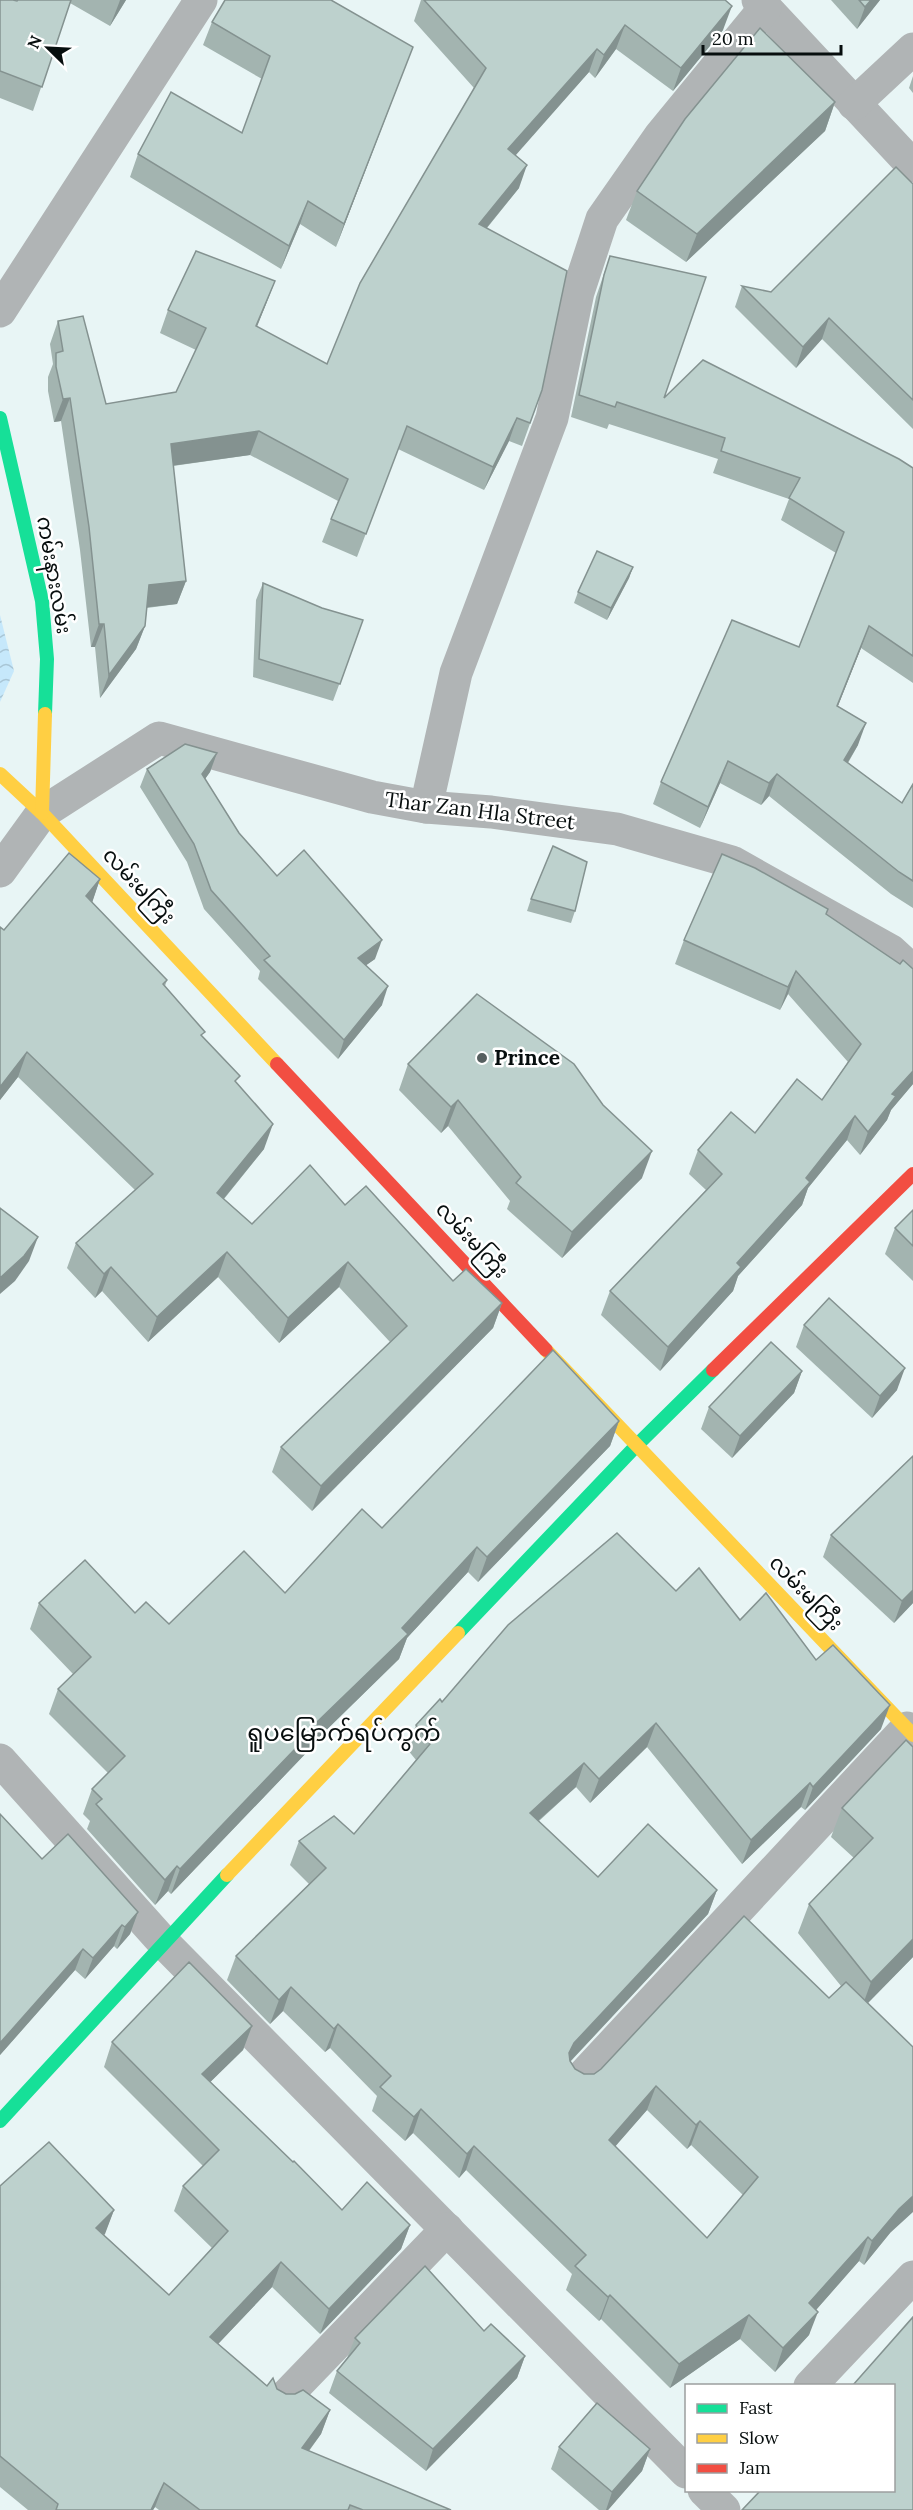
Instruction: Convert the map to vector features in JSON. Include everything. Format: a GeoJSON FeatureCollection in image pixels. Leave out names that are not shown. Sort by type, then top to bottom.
{"type":"FeatureCollection","features":[{"type":"Feature","properties":{"kind":"street"},"geometry":{"type":"LineString","coordinates":[[0,311],[201,0]]}},
{"type":"Feature","properties":{"kind":"street"},"geometry":{"type":"LineString","coordinates":[[426,807],[456,673],[552,418],[578,292],[602,219],[660,136],[762,4],[913,166]]}},
{"type":"Feature","properties":{"kind":"street"},"geometry":{"type":"LineString","coordinates":[[854,104],[913,49]]}},
{"type":"Feature","properties":{"kind":"street","name":"ကမ်းနားလမ်း"},"geometry":{"type":"LineString","coordinates":[[0,418],[42,602],[47,681],[42,813]]}},
{"type":"Feature","properties":{"kind":"street","name":"Thar Zan Hla Street"},"geometry":{"type":"LineString","coordinates":[[42,813],[159,738],[372,797],[426,807],[491,812],[617,829],[732,862],[891,951],[913,971]]}},
{"type":"Feature","properties":{"kind":"street","name":"လမ်းမကြီး"},"geometry":{"type":"LineString","coordinates":[[0,774],[42,813],[636,1446],[910,1732]]}},
{"type":"Feature","properties":{"kind":"street"},"geometry":{"type":"LineString","coordinates":[[0,871],[42,813]]}},
{"type":"Feature","properties":{"kind":"street"},"geometry":{"type":"LineString","coordinates":[[0,2121],[163,1942],[636,1446],[913,1174]]}},
{"type":"Feature","properties":{"kind":"street"},"geometry":{"type":"LineString","coordinates":[[579,2080],[910,1732]]}},
{"type":"Feature","properties":{"kind":"street"},"geometry":{"type":"LineString","coordinates":[[0,1760],[163,1942],[447,2229],[685,2474]]}},
{"type":"Feature","properties":{"kind":"street"},"geometry":{"type":"LineString","coordinates":[[282,2400],[447,2229]]}},
{"type":"Feature","properties":{"kind":"street"},"geometry":{"type":"LineString","coordinates":[[811,2384],[913,2277]]}},
{"type":"Feature","properties":{"kind":"water"},"geometry":{"type":"Polygon","coordinates":[[[0,615],[14,671],[0,702],[0,615]]]}},
{"type":"Feature","properties":{"kind":"building"},"geometry":{"type":"Polygon","coordinates":[[[0,0],[71,0],[42,87],[0,71],[0,0]]]}},
{"type":"Feature","properties":{"kind":"building"},"geometry":{"type":"Polygon","coordinates":[[[225,0],[331,0],[413,47],[344,224],[308,201],[289,246],[138,154],[171,92],[242,133],[270,56],[212,22],[225,0]]]}},
{"type":"Feature","properties":{"kind":"building"},"geometry":{"type":"Polygon","coordinates":[[[424,0],[725,0],[732,6],[681,68],[625,25],[604,55],[597,49],[508,149],[527,165],[479,224],[567,271],[542,390],[530,423],[517,418],[493,467],[407,426],[366,534],[331,519],[348,479],[259,431],[171,444],[186,581],[149,585],[145,626],[109,675],[104,624],[99,624],[89,527],[70,398],[63,399],[56,367],[56,353],[63,351],[58,321],[83,316],[106,404],[176,392],[206,328],[168,310],[196,251],[275,281],[256,326],[327,364],[360,283],[486,68],[424,0]]]}},
{"type":"Feature","properties":{"kind":"building"},"geometry":{"type":"Polygon","coordinates":[[[859,0],[871,0],[865,7],[859,0]]]}},
{"type":"Feature","properties":{"kind":"building"},"geometry":{"type":"Polygon","coordinates":[[[760,28],[835,102],[697,234],[637,191],[685,119],[760,28]]]}},
{"type":"Feature","properties":{"kind":"building"},"geometry":{"type":"Polygon","coordinates":[[[896,167],[913,184],[913,400],[829,318],[803,347],[742,286],[771,292],[896,167]]]}},
{"type":"Feature","properties":{"kind":"building"},"geometry":{"type":"Polygon","coordinates":[[[610,256],[706,277],[664,398],[703,360],[913,468],[913,656],[869,626],[837,706],[866,723],[844,760],[902,803],[913,784],[913,881],[777,774],[769,783],[728,761],[708,807],[661,782],[732,620],[799,647],[844,532],[789,498],[800,478],[721,451],[725,438],[617,402],[615,407],[579,395],[610,256]]]}},
{"type":"Feature","properties":{"kind":"building"},"geometry":{"type":"Polygon","coordinates":[[[597,551],[633,567],[611,608],[578,592],[597,551]]]}},
{"type":"Feature","properties":{"kind":"building"},"geometry":{"type":"Polygon","coordinates":[[[263,583],[322,608],[363,620],[340,684],[259,659],[263,583]]]}},
{"type":"Feature","properties":{"kind":"building"},"geometry":{"type":"Polygon","coordinates":[[[185,744],[217,753],[202,774],[239,833],[277,876],[304,850],[382,940],[358,958],[388,986],[344,1040],[264,960],[270,956],[211,890],[194,844],[147,769],[185,744]]]}},
{"type":"Feature","properties":{"kind":"building"},"geometry":{"type":"Polygon","coordinates":[[[553,846],[587,862],[575,911],[531,899],[553,846]]]}},
{"type":"Feature","properties":{"kind":"building"},"geometry":{"type":"Polygon","coordinates":[[[69,853],[100,879],[86,896],[167,980],[163,984],[205,1032],[201,1035],[240,1076],[235,1081],[273,1124],[217,1193],[252,1224],[310,1165],[345,1205],[366,1186],[453,1281],[466,1269],[502,1303],[321,1486],[281,1447],[407,1326],[348,1262],[288,1318],[227,1252],[157,1317],[111,1267],[104,1274],[76,1243],[153,1174],[27,1052],[0,1087],[0,927],[4,930],[69,853]]]}},
{"type":"Feature","properties":{"kind":"building"},"geometry":{"type":"Polygon","coordinates":[[[722,854],[755,868],[828,909],[826,914],[900,964],[903,960],[913,969],[913,1071],[892,1094],[896,1096],[868,1132],[855,1116],[806,1178],[810,1182],[737,1263],[741,1267],[668,1347],[610,1291],[722,1174],[698,1150],[731,1112],[755,1133],[797,1079],[822,1100],[861,1044],[796,971],[788,987],[684,940],[722,854]]]}},
{"type":"Feature","properties":{"kind":"building"},"geometry":{"type":"Polygon","coordinates":[[[477,994],[574,1064],[603,1105],[652,1151],[572,1232],[516,1183],[521,1177],[458,1100],[451,1107],[408,1064],[477,994]]]}},
{"type":"Feature","properties":{"kind":"building"},"geometry":{"type":"Polygon","coordinates":[[[0,1208],[38,1237],[24,1256],[0,1278],[0,1208]]]}},
{"type":"Feature","properties":{"kind":"building"},"geometry":{"type":"Polygon","coordinates":[[[913,1210],[913,1246],[895,1228],[913,1210]]]}},
{"type":"Feature","properties":{"kind":"building"},"geometry":{"type":"Polygon","coordinates":[[[829,1298],[905,1368],[880,1396],[804,1325],[829,1298]]]}},
{"type":"Feature","properties":{"kind":"building"},"geometry":{"type":"Polygon","coordinates":[[[771,1342],[802,1371],[740,1436],[709,1407],[771,1342]]]}},
{"type":"Feature","properties":{"kind":"building"},"geometry":{"type":"Polygon","coordinates":[[[553,1350],[619,1421],[487,1557],[477,1547],[402,1628],[408,1634],[316,1723],[318,1725],[180,1869],[177,1866],[165,1880],[96,1804],[102,1799],[92,1789],[125,1756],[58,1689],[91,1657],[39,1603],[85,1560],[135,1613],[146,1602],[169,1624],[244,1551],[285,1593],[362,1509],[382,1528],[553,1350]]]}},
{"type":"Feature","properties":{"kind":"building"},"geometry":{"type":"Polygon","coordinates":[[[913,1456],[913,1590],[902,1601],[831,1535],[913,1456]]]}},
{"type":"Feature","properties":{"kind":"building"},"geometry":{"type":"Polygon","coordinates":[[[617,1533],[676,1591],[699,1568],[740,1620],[766,1593],[816,1660],[833,1645],[890,1705],[813,1787],[810,1783],[751,1840],[656,1723],[599,1779],[584,1763],[530,1813],[598,1877],[648,1824],[717,1890],[574,2043],[569,2053],[570,2061],[575,2069],[584,2074],[594,2074],[601,2069],[744,1916],[829,1998],[846,1982],[913,2047],[913,2196],[872,2241],[868,2237],[809,2303],[818,2312],[783,2348],[749,2315],[679,2364],[610,2295],[608,2297],[575,2266],[586,2255],[474,2146],[467,2154],[421,2109],[414,2117],[380,2087],[391,2076],[338,2024],[334,2029],[291,1987],[279,2000],[236,1956],[326,1868],[299,1841],[334,1816],[354,1834],[430,1744],[416,1725],[440,1699],[442,1702],[508,1625],[617,1533]],[[656,2086],[609,2140],[707,2238],[758,2177],[700,2121],[696,2125],[656,2086]]]}},
{"type":"Feature","properties":{"kind":"building"},"geometry":{"type":"Polygon","coordinates":[[[906,1740],[913,1747],[913,1939],[871,1982],[809,1904],[873,1838],[842,1808],[906,1740]]]}},
{"type":"Feature","properties":{"kind":"building"},"geometry":{"type":"Polygon","coordinates":[[[0,1814],[42,1859],[68,1834],[138,1912],[125,1927],[122,1925],[93,1958],[83,1949],[0,2043],[0,1814]]]}},
{"type":"Feature","properties":{"kind":"building"},"geometry":{"type":"Polygon","coordinates":[[[189,1962],[252,2026],[202,2074],[342,2210],[367,2182],[410,2225],[329,2309],[281,2262],[210,2337],[267,2386],[273,2378],[277,2389],[286,2394],[295,2394],[303,2390],[330,2410],[302,2448],[451,2510],[363,2510],[350,2505],[348,2510],[200,2510],[164,2483],[151,2510],[56,2510],[58,2504],[0,2456],[0,2186],[49,2142],[114,2210],[96,2228],[169,2295],[228,2231],[183,2186],[219,2150],[112,2042],[189,1962]]]}},
{"type":"Feature","properties":{"kind":"building"},"geometry":{"type":"Polygon","coordinates":[[[425,2266],[484,2331],[491,2324],[525,2356],[433,2449],[337,2371],[360,2343],[355,2338],[425,2266]]]}},
{"type":"Feature","properties":{"kind":"building"},"geometry":{"type":"Polygon","coordinates":[[[913,2317],[913,2510],[742,2510],[759,2492],[895,2492],[895,2384],[854,2384],[913,2317]]]}},
{"type":"Feature","properties":{"kind":"building"},"geometry":{"type":"Polygon","coordinates":[[[597,2403],[650,2449],[612,2492],[559,2447],[597,2403]]]}},
{"type":"Feature","properties":{"kind":"traffic: fast"},"geometry":{"type":"LineString","coordinates":[[0,418],[42,601],[47,659],[45,714]]}},
{"type":"Feature","properties":{"kind":"traffic: fast"},"geometry":{"type":"LineString","coordinates":[[458,1633],[636,1446],[713,1370]]}},
{"type":"Feature","properties":{"kind":"traffic: fast"},"geometry":{"type":"LineString","coordinates":[[0,2121],[227,1875]]}},
{"type":"Feature","properties":{"kind":"traffic: slow"},"geometry":{"type":"LineString","coordinates":[[42,813],[45,714]]}},
{"type":"Feature","properties":{"kind":"traffic: slow"},"geometry":{"type":"LineString","coordinates":[[0,774],[42,813],[277,1064]]}},
{"type":"Feature","properties":{"kind":"traffic: slow"},"geometry":{"type":"LineString","coordinates":[[546,1350],[913,1735]]}},
{"type":"Feature","properties":{"kind":"traffic: slow"},"geometry":{"type":"LineString","coordinates":[[227,1875],[458,1633]]}},
{"type":"Feature","properties":{"kind":"traffic: jam"},"geometry":{"type":"LineString","coordinates":[[277,1064],[546,1350]]}},
{"type":"Feature","properties":{"kind":"traffic: jam"},"geometry":{"type":"LineString","coordinates":[[713,1370],[913,1174]]}},
{"type":"Feature","properties":{"kind":"place","name":"Prince"},"geometry":{"type":"Point","coordinates":[482,1058]}},
{"type":"Feature","properties":{"kind":"district","name":"ရူပမြောက်ရပ်ကွက်"},"geometry":{"type":"Point","coordinates":[344,1733]}}]}
